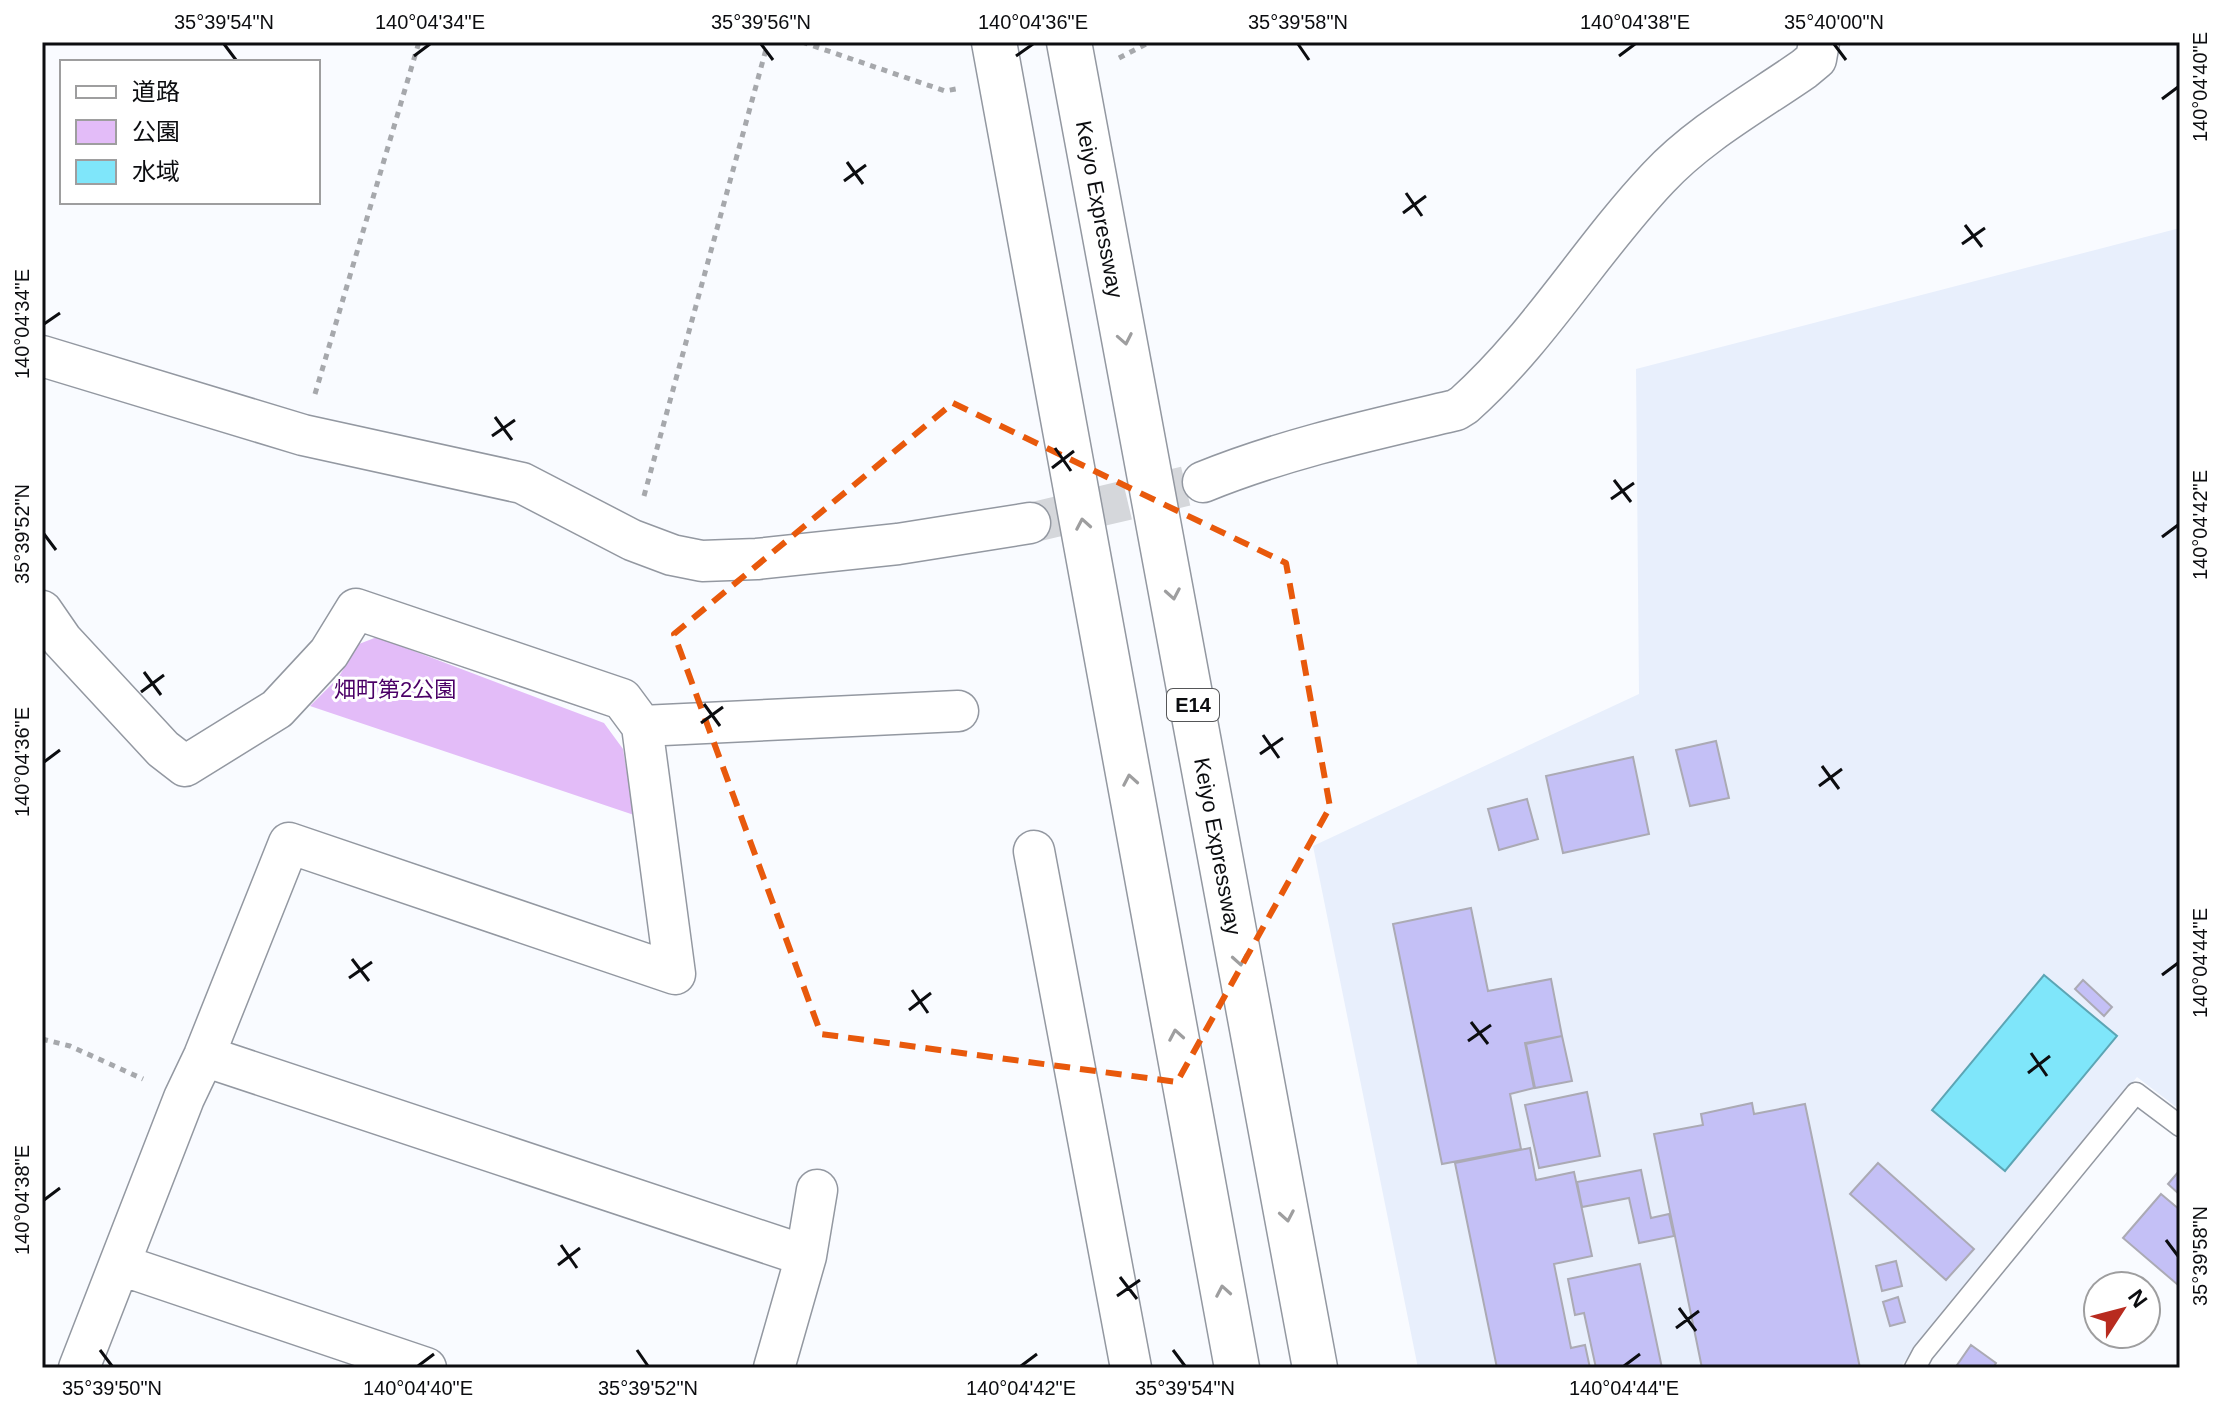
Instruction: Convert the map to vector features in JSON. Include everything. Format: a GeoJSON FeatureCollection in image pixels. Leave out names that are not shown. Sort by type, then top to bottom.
{"type":"FeatureCollection","features":[{"type":"Feature","properties":{"kind":"highway"},"geometry":{"type":"LineString","coordinates":[[994,42],[1237,1368]]}},
{"type":"Feature","properties":{"kind":"highway","name":"Keiyo Expressway"},"geometry":{"type":"LineString","coordinates":[[1069,42],[1315,1368]]}},
{"type":"Feature","properties":{"kind":"street"},"geometry":{"type":"LineString","coordinates":[[1203,482],[1238,468],[1464,405],[1568,291],[1607,237],[1660,175],[1689,148],[1816,59],[1819,42]]}},
{"type":"Feature","properties":{"kind":"street"},"geometry":{"type":"LineString","coordinates":[[42,356],[303,435],[522,483],[632,540],[702,561],[898,544],[1030,523]]}},
{"type":"Feature","properties":{"kind":"street"},"geometry":{"type":"LineString","coordinates":[[42,611],[62,640],[163,749],[185,766],[277,709],[329,653],[356,609],[622,699],[642,726],[675,974],[289,843],[204,1056],[184,1098],[79,1368]]}},
{"type":"Feature","properties":{"kind":"street"},"geometry":{"type":"LineString","coordinates":[[642,726],[958,711]]}},
{"type":"Feature","properties":{"kind":"street"},"geometry":{"type":"LineString","coordinates":[[1034,851],[1131,1368]]}},
{"type":"Feature","properties":{"kind":"street"},"geometry":{"type":"LineString","coordinates":[[204,1056],[806,1256]]}},
{"type":"Feature","properties":{"kind":"street"},"geometry":{"type":"LineString","coordinates":[[774,1368],[806,1256],[817,1190]]}},
{"type":"Feature","properties":{"kind":"street"},"geometry":{"type":"LineString","coordinates":[[121,1265],[426,1368]]}},
{"type":"Feature","properties":{"kind":"lane"},"geometry":{"type":"LineString","coordinates":[[1915,1368],[1923,1353],[2136,1093],[2180,1126]]}},
{"type":"Feature","properties":{"kind":"path"},"geometry":{"type":"LineString","coordinates":[[303,435],[419,42]]}},
{"type":"Feature","properties":{"kind":"path"},"geometry":{"type":"LineString","coordinates":[[632,540],[768,42]]}},
{"type":"Feature","properties":{"kind":"path"},"geometry":{"type":"LineString","coordinates":[[42,1039],[70,1046],[184,1098]]}},
{"type":"Feature","properties":{"kind":"highlighted area"},"geometry":{"type":"Polygon","coordinates":[[[953,403],[1286,563],[1330,807],[1177,1082],[821,1034],[674,634],[953,403]]]}},
{"type":"Feature","properties":{"kind":"shaded area"},"geometry":{"type":"Polygon","coordinates":[[[2180,228],[2180,1110],[2137,1077],[1899,1368],[1418,1368],[1313,846],[1639,694],[1636,369],[2180,228]]]}},
{"type":"Feature","properties":{"kind":"green space","name":"畑町第2公園"},"geometry":{"type":"Polygon","coordinates":[[[377,637],[604,723],[623,749],[634,815],[310,706],[338,678],[359,644],[377,637]]]}},
{"type":"Feature","properties":{"kind":"water"},"geometry":{"type":"Polygon","coordinates":[[[2044,975],[2117,1036],[2005,1171],[1932,1110],[2044,975]]]}},
{"type":"Feature","properties":{"kind":"building"},"geometry":{"type":"Polygon","coordinates":[[[1716,741],[1729,798],[1690,806],[1676,750],[1716,741]]]}},
{"type":"Feature","properties":{"kind":"building"},"geometry":{"type":"Polygon","coordinates":[[[1633,757],[1649,834],[1563,853],[1546,776],[1633,757]]]}},
{"type":"Feature","properties":{"kind":"building"},"geometry":{"type":"Polygon","coordinates":[[[1527,799],[1538,839],[1499,850],[1488,809],[1527,799]]]}},
{"type":"Feature","properties":{"kind":"building"},"geometry":{"type":"Polygon","coordinates":[[[1471,908],[1488,991],[1551,979],[1562,1036],[1525,1043],[1534,1088],[1510,1094],[1521,1149],[1442,1164],[1393,924],[1471,908]]]}},
{"type":"Feature","properties":{"kind":"building"},"geometry":{"type":"Polygon","coordinates":[[[2083,980],[2112,1007],[2104,1016],[2075,989],[2083,980]]]}},
{"type":"Feature","properties":{"kind":"building"},"geometry":{"type":"Polygon","coordinates":[[[1562,1036],[1572,1081],[1535,1088],[1526,1044],[1562,1036]]]}},
{"type":"Feature","properties":{"kind":"building"},"geometry":{"type":"Polygon","coordinates":[[[1587,1092],[1600,1156],[1539,1168],[1525,1105],[1587,1092]]]}},
{"type":"Feature","properties":{"kind":"building"},"geometry":{"type":"Polygon","coordinates":[[[1752,1103],[1754,1114],[1805,1104],[1860,1368],[1702,1368],[1654,1134],[1703,1125],[1701,1114],[1752,1103]]]}},
{"type":"Feature","properties":{"kind":"building"},"geometry":{"type":"Polygon","coordinates":[[[1530,1148],[1536,1180],[1574,1172],[1592,1256],[1554,1264],[1571,1348],[1585,1345],[1590,1368],[1497,1368],[1455,1163],[1530,1148]]]}},
{"type":"Feature","properties":{"kind":"building"},"geometry":{"type":"Polygon","coordinates":[[[1878,1163],[1974,1249],[1946,1280],[1850,1194],[1878,1163]]]}},
{"type":"Feature","properties":{"kind":"building"},"geometry":{"type":"Polygon","coordinates":[[[1641,1170],[1651,1218],[1669,1214],[1674,1236],[1639,1243],[1629,1198],[1582,1207],[1577,1182],[1641,1170]]]}},
{"type":"Feature","properties":{"kind":"building"},"geometry":{"type":"Polygon","coordinates":[[[2180,1172],[2180,1195],[2168,1184],[2180,1172]]]}},
{"type":"Feature","properties":{"kind":"building"},"geometry":{"type":"Polygon","coordinates":[[[2161,1194],[2180,1210],[2178,1285],[2162,1270],[2123,1238],[2161,1194]]]}},
{"type":"Feature","properties":{"kind":"building"},"geometry":{"type":"Polygon","coordinates":[[[1896,1261],[1902,1286],[1882,1291],[1876,1266],[1896,1261]]]}},
{"type":"Feature","properties":{"kind":"building"},"geometry":{"type":"Polygon","coordinates":[[[1640,1264],[1662,1368],[1596,1368],[1584,1313],[1575,1315],[1568,1279],[1640,1264]]]}},
{"type":"Feature","properties":{"kind":"building"},"geometry":{"type":"Polygon","coordinates":[[[1898,1297],[1905,1322],[1890,1326],[1883,1302],[1898,1297]]]}},
{"type":"Feature","properties":{"kind":"building"},"geometry":{"type":"Polygon","coordinates":[[[1971,1345],[1996,1363],[1993,1368],[1955,1368],[1971,1345]]]}},
{"type":"Feature","properties":{"kind":"tunnel"},"geometry":{"type":"LineString","coordinates":[[1030,523],[1203,482]]}}]}
